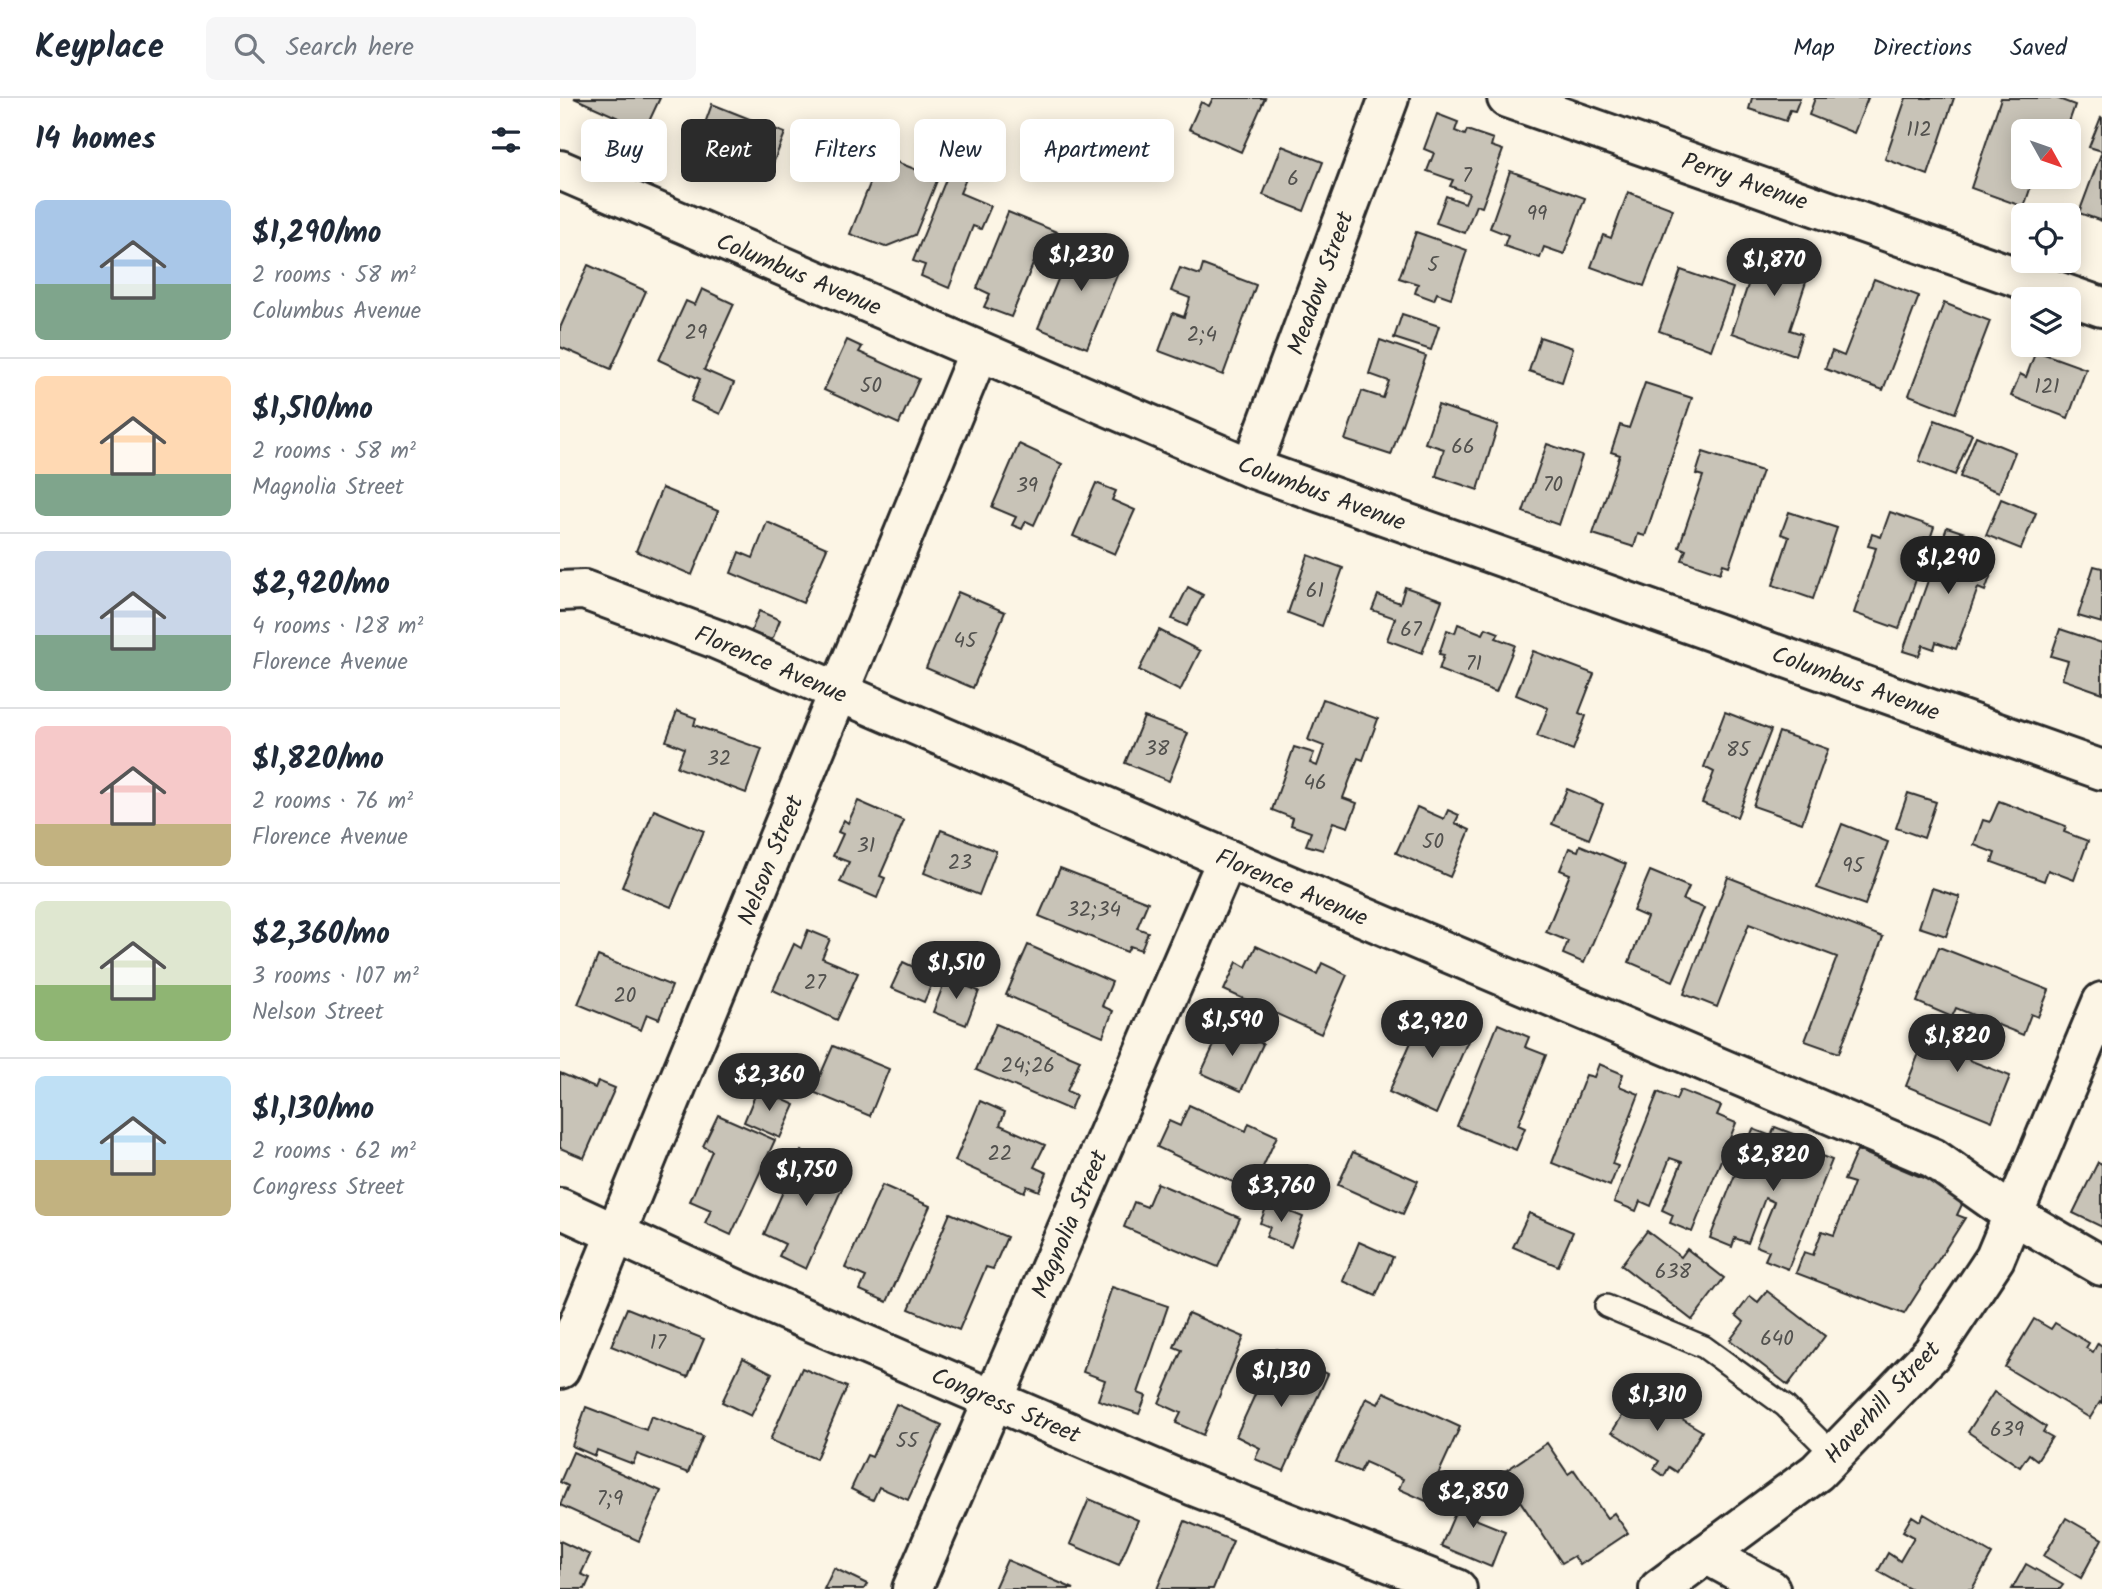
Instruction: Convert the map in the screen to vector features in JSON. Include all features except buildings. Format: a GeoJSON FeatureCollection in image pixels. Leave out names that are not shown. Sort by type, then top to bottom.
{"type":"FeatureCollection","features":[{"type":"Feature","properties":{"kind":"street","name":"Meadow Street"},"geometry":{"type":"LineString","coordinates":[[1251,468],[1389,98]]}},
{"type":"Feature","properties":{"kind":"street","name":"Perry Avenue"},"geometry":{"type":"LineString","coordinates":[[1507,98],[2102,307]]}},
{"type":"Feature","properties":{"kind":"street","name":"Columbus Avenue"},"geometry":{"type":"LineString","coordinates":[[560,170],[1251,468],[2102,770]]}},
{"type":"Feature","properties":{"kind":"street","name":"Nelson Street"},"geometry":{"type":"LineString","coordinates":[[560,1369],[979,351]]}},
{"type":"Feature","properties":{"kind":"street","name":"Florence Avenue"},"geometry":{"type":"LineString","coordinates":[[560,591],[584,590],[716,639],[1933,1158],[2012,1214],[2102,1266]]}},
{"type":"Feature","properties":{"kind":"street","name":"Magnolia Street"},"geometry":{"type":"LineString","coordinates":[[912,1589],[1227,859]]}},
{"type":"Feature","properties":{"kind":"street","name":"Haverhill Street"},"geometry":{"type":"LineString","coordinates":[[1658,1589],[1817,1472],[1932,1353],[1995,1258],[2102,1002]]}},
{"type":"Feature","properties":{"kind":"street","name":"Congress Street"},"geometry":{"type":"LineString","coordinates":[[560,1208],[736,1289],[1194,1486],[1457,1589]]}},
{"type":"Feature","properties":{"kind":"street"},"geometry":{"type":"LineString","coordinates":[[1706,1554],[1770,1589]]}},
{"type":"Feature","properties":{"kind":"lane"},"geometry":{"type":"LineString","coordinates":[[1606,1306],[1704,1347],[1785,1406],[1834,1455]]}}]}
